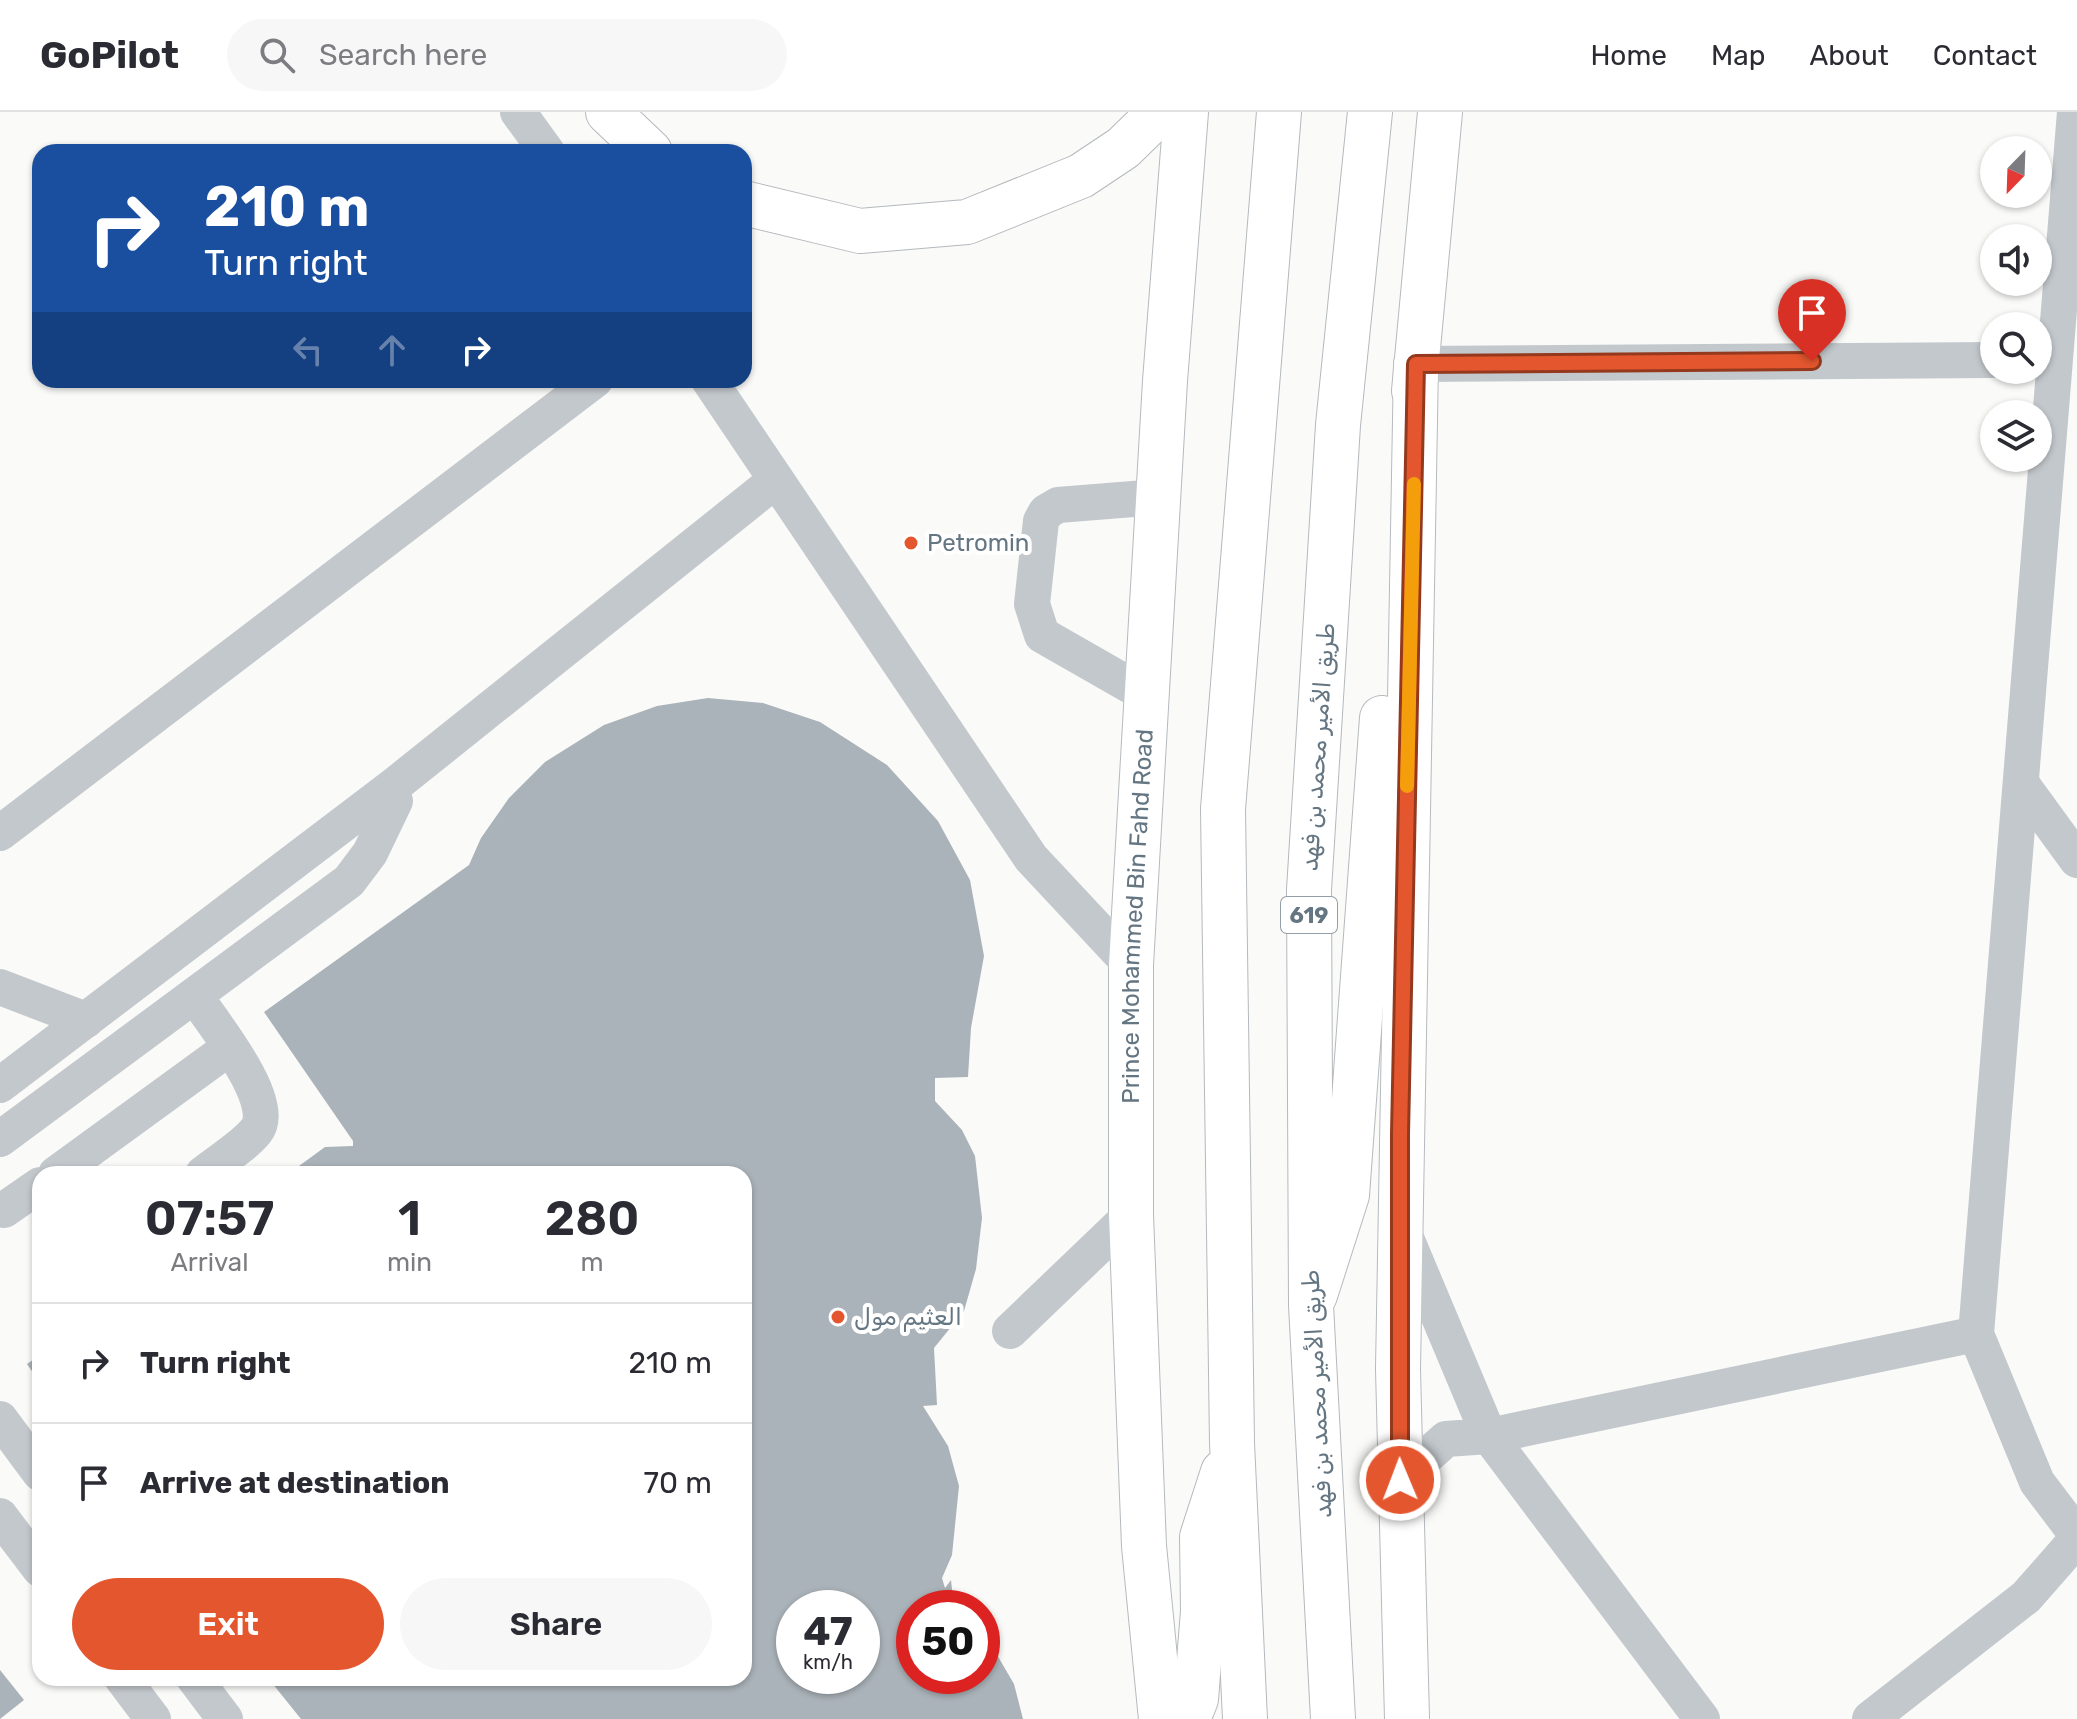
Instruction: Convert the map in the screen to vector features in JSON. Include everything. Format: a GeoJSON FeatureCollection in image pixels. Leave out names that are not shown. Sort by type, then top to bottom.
{"type":"FeatureCollection","features":[{"type":"Feature","properties":{"kind":"main road"},"geometry":{"type":"LineString","coordinates":[[608,112],[642,144]]}},
{"type":"Feature","properties":{"kind":"main road"},"geometry":{"type":"LineString","coordinates":[[752,205],[860,231],[967,222],[1081,176],[1123,148],[1160,112]]}},
{"type":"Feature","properties":{"kind":"main road","name":"Prince Mohammed Bin Fahd Road"},"geometry":{"type":"LineString","coordinates":[[1161,1719],[1144,1546],[1131,1215],[1131,965],[1158,497],[1186,112]]}},
{"type":"Feature","properties":{"kind":"main road"},"geometry":{"type":"LineString","coordinates":[[1245,1719],[1232,1443],[1223,809],[1279,112]]}},
{"type":"Feature","properties":{"kind":"main road","name":"طريق الأمير محمد بن فهد"},"geometry":{"type":"LineString","coordinates":[[1333,1719],[1311,1305],[1309,890],[1338,425],[1370,112]]}},
{"type":"Feature","properties":{"kind":"main road"},"geometry":{"type":"LineString","coordinates":[[1311,1305],[1347,1195],[1377,769],[1440,112]]}},
{"type":"Feature","properties":{"kind":"main road"},"geometry":{"type":"LineString","coordinates":[[1435,155],[1458,112]]}},
{"type":"Feature","properties":{"kind":"main road"},"geometry":{"type":"LineString","coordinates":[[1407,1719],[1400,1480],[1399,1220],[1416,364]]}},
{"type":"Feature","properties":{"kind":"main road"},"geometry":{"type":"LineString","coordinates":[[1188,1719],[1196,1699],[1203,1611],[1202,1537],[1232,1443]]}},
{"type":"Feature","properties":{"kind":"street"},"geometry":{"type":"LineString","coordinates":[[518,112],[541,144]]}},
{"type":"Feature","properties":{"kind":"street"},"geometry":{"type":"LineString","coordinates":[[1870,1719],[2026,1597],[2077,1537],[2037,1482],[1976,1334],[2075,112]]}},
{"type":"Feature","properties":{"kind":"street"},"geometry":{"type":"LineString","coordinates":[[1416,364],[1980,360]]}},
{"type":"Feature","properties":{"kind":"street"},"geometry":{"type":"LineString","coordinates":[[0,833],[584,388]]}},
{"type":"Feature","properties":{"kind":"street"},"geometry":{"type":"LineString","coordinates":[[714,388],[1031,858],[1131,965]]}},
{"type":"Feature","properties":{"kind":"street"},"geometry":{"type":"LineString","coordinates":[[0,1085],[396,784],[776,480]]}},
{"type":"Feature","properties":{"kind":"street"},"geometry":{"type":"LineString","coordinates":[[1147,695],[1042,635],[1032,604],[1041,521],[1046,512],[1058,505],[1158,497]]}},
{"type":"Feature","properties":{"kind":"street"},"geometry":{"type":"LineString","coordinates":[[2021,783],[2077,860]]}},
{"type":"Feature","properties":{"kind":"street"},"geometry":{"type":"LineString","coordinates":[[0,1139],[349,881],[370,853],[395,801]]}},
{"type":"Feature","properties":{"kind":"street"},"geometry":{"type":"LineString","coordinates":[[0,987],[86,1020]]}},
{"type":"Feature","properties":{"kind":"street"},"geometry":{"type":"LineString","coordinates":[[195,996],[255,1088],[263,1112],[257,1130],[213,1166]]}},
{"type":"Feature","properties":{"kind":"street"},"geometry":{"type":"LineString","coordinates":[[82,1166],[229,1048]]}},
{"type":"Feature","properties":{"kind":"street"},"geometry":{"type":"LineString","coordinates":[[4,1210],[32,1191]]}},
{"type":"Feature","properties":{"kind":"street"},"geometry":{"type":"LineString","coordinates":[[1010,1331],[1131,1215]]}},
{"type":"Feature","properties":{"kind":"street"},"geometry":{"type":"LineString","coordinates":[[1399,1220],[1489,1436],[1702,1719]]}},
{"type":"Feature","properties":{"kind":"street"},"geometry":{"type":"LineString","coordinates":[[1400,1480],[1446,1439],[1489,1436],[1976,1334]]}},
{"type":"Feature","properties":{"kind":"street"},"geometry":{"type":"LineString","coordinates":[[0,1419],[32,1462]]}},
{"type":"Feature","properties":{"kind":"street"},"geometry":{"type":"LineString","coordinates":[[0,1516],[32,1558]]}},
{"type":"Feature","properties":{"kind":"street"},"geometry":{"type":"LineString","coordinates":[[128,1686],[153,1719]]}},
{"type":"Feature","properties":{"kind":"street"},"geometry":{"type":"LineString","coordinates":[[200,1686],[225,1719]]}},
{"type":"Feature","properties":{"kind":"building"},"geometry":{"type":"Polygon","coordinates":[[[708,698],[763,703],[820,722],[887,765],[938,821],[970,880],[984,956],[971,1028],[968,1077],[935,1078],[935,1101],[962,1130],[975,1156],[982,1218],[976,1269],[964,1311],[934,1348],[937,1405],[923,1406],[948,1446],[959,1486],[952,1555],[942,1578],[945,1588],[951,1580],[952,1590],[896,1590],[896,1694],[1000,1694],[1000,1660],[1014,1684],[1023,1719],[301,1719],[274,1686],[752,1686],[752,1166],[299,1166],[325,1147],[353,1146],[353,1141],[264,1012],[469,865],[481,838],[509,798],[545,762],[604,725],[657,706],[708,698]]]}},
{"type":"Feature","properties":{"kind":"building"},"geometry":{"type":"Polygon","coordinates":[[[0,1670],[24,1700],[0,1719],[0,1670]]]}},
{"type":"Feature","properties":{"kind":"slow traffic"},"geometry":{"type":"LineString","coordinates":[[1407,786],[1414,484]]}},
{"type":"Feature","properties":{"kind":"place","name":"Petromin"},"geometry":{"type":"Point","coordinates":[911,543]}},
{"type":"Feature","properties":{"kind":"place","name":"العثيم مول"},"geometry":{"type":"Point","coordinates":[838,1317]}},
{"type":"Feature","properties":{"kind":"route"},"geometry":{"type":"LineString","coordinates":[[1400,1480],[1400,1134],[1416,364],[1812,361]]}}]}
